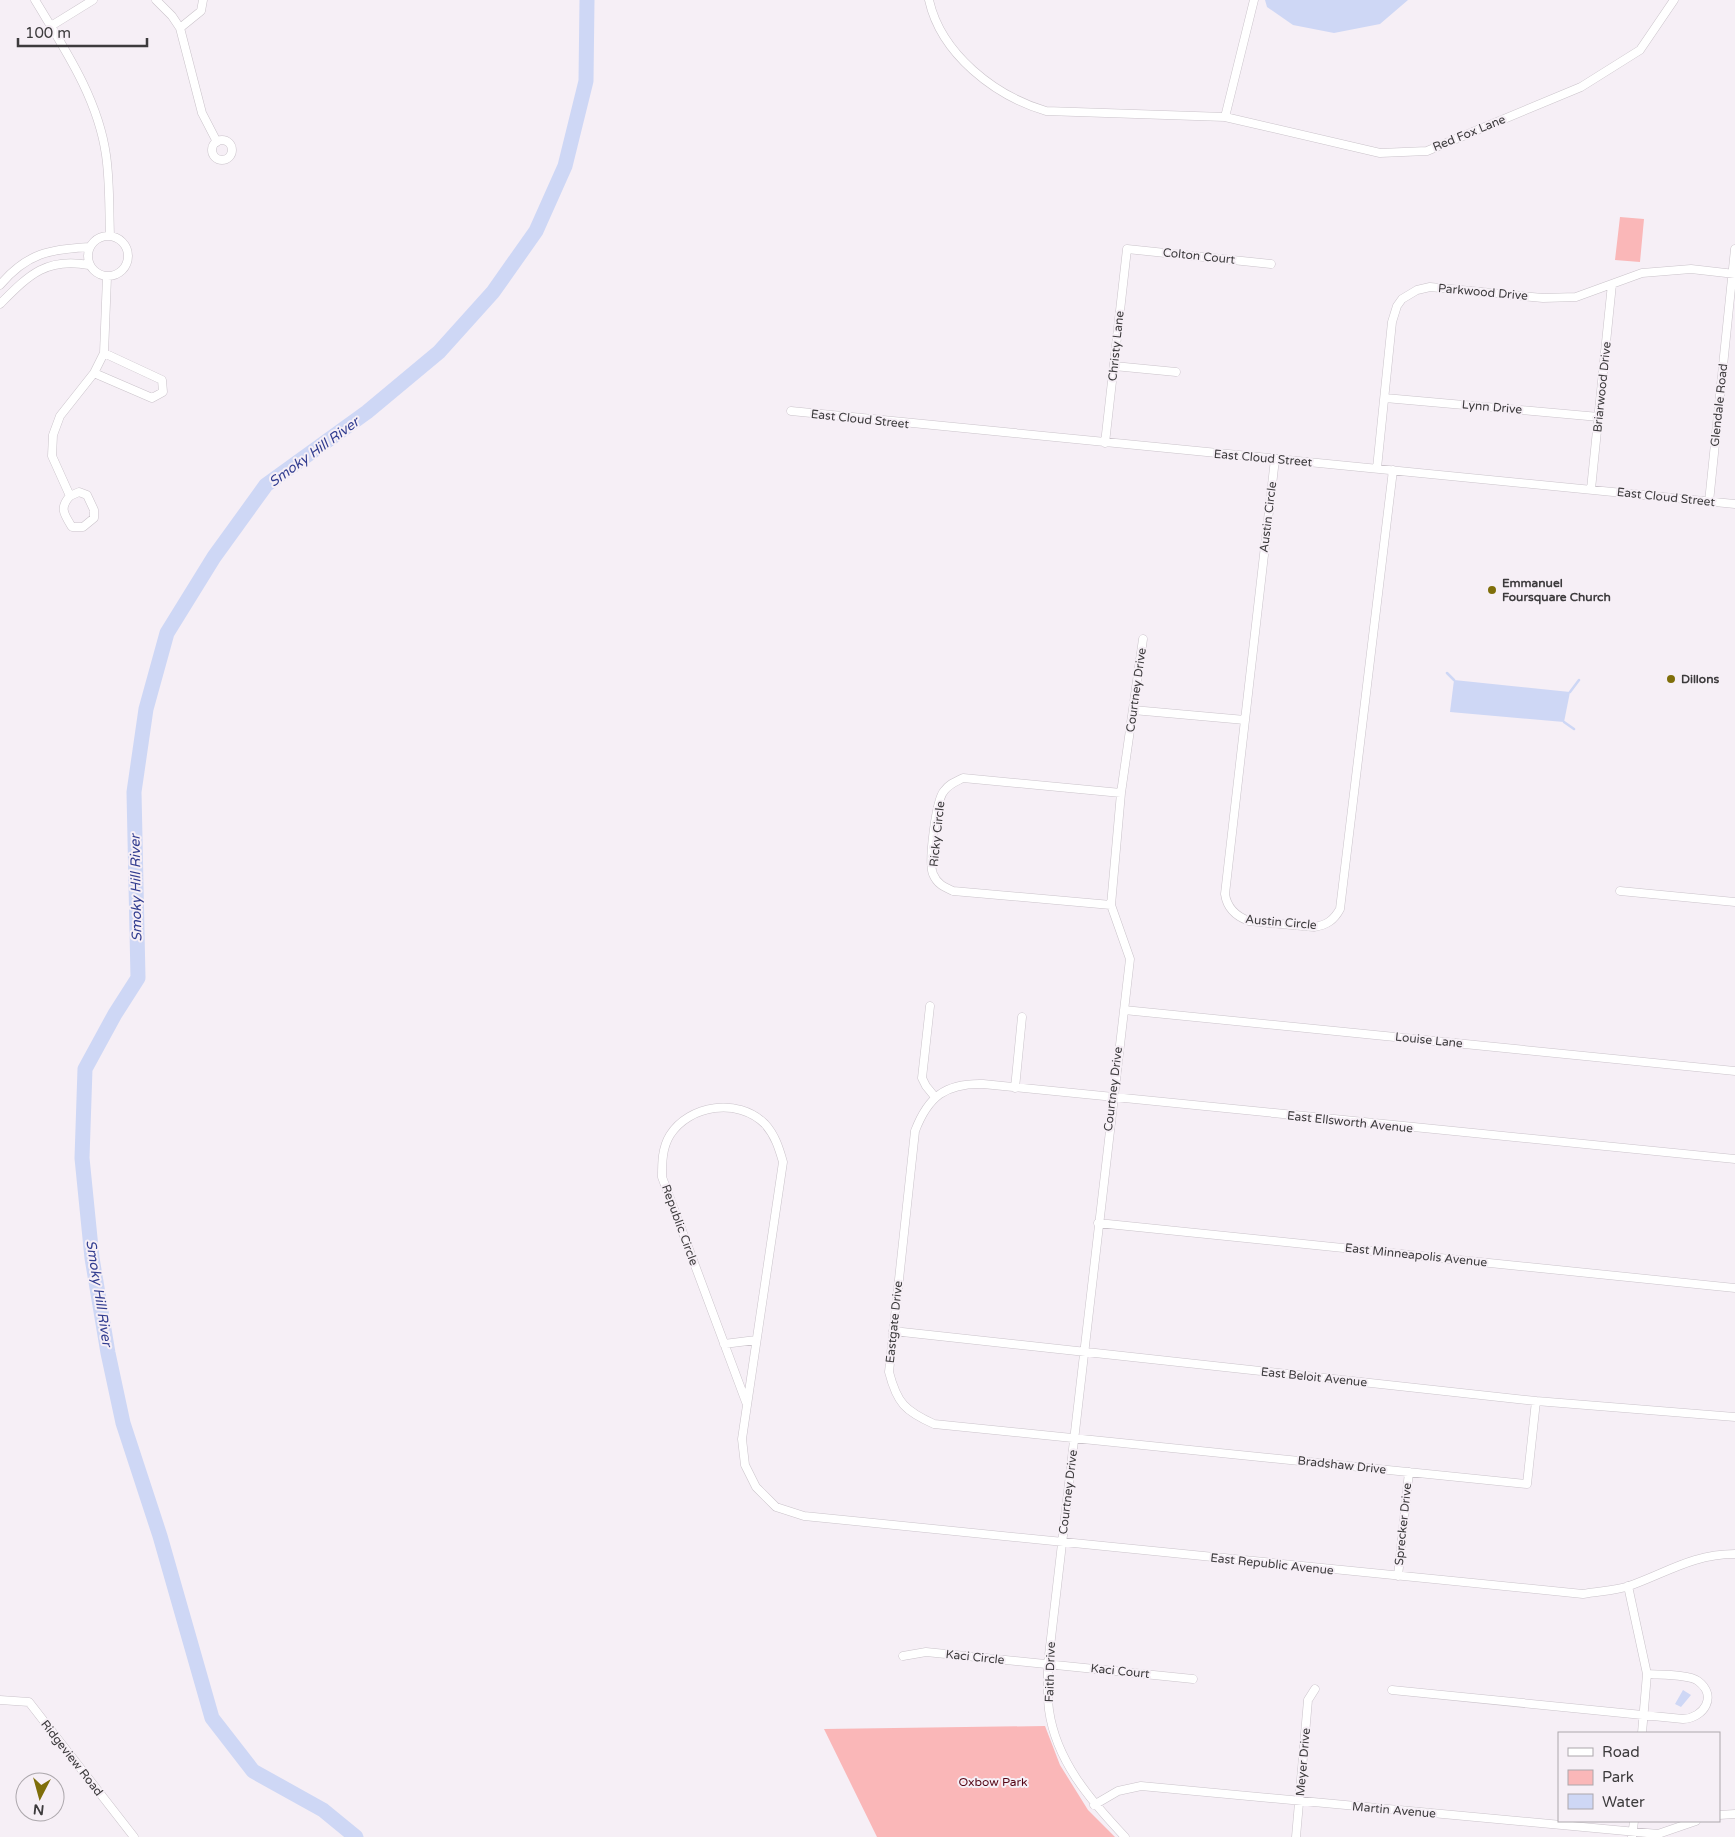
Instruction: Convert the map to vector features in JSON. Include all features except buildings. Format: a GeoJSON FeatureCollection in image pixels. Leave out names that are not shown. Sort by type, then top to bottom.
{"type":"FeatureCollection","features":[{"type":"Feature","properties":{"kind":"street"},"geometry":{"type":"LineString","coordinates":[[35,0],[74,64],[96,112],[106,155],[110,236]]}},
{"type":"Feature","properties":{"kind":"street"},"geometry":{"type":"LineString","coordinates":[[51,26],[93,0]]}},
{"type":"Feature","properties":{"kind":"street"},"geometry":{"type":"LineString","coordinates":[[180,28],[201,11],[203,0]]}},
{"type":"Feature","properties":{"kind":"street","name":"Red Fox Lane"},"geometry":{"type":"LineString","coordinates":[[929,0],[934,19],[949,44],[973,70],[1023,104],[1046,111],[1226,118],[1380,153],[1427,151],[1581,87],[1640,50],[1674,0]]}},
{"type":"Feature","properties":{"kind":"street"},"geometry":{"type":"LineString","coordinates":[[1226,118],[1254,0]]}},
{"type":"Feature","properties":{"kind":"street"},"geometry":{"type":"LineString","coordinates":[[161,1],[180,28],[202,113],[217,142]]}},
{"type":"Feature","properties":{"kind":"street"},"geometry":{"type":"LineString","coordinates":[[0,304],[28,276],[49,265],[72,262],[89,265],[97,273],[107,277],[121,273],[128,261],[129,254],[123,242],[110,236],[98,238],[90,247],[88,253],[89,265]]}},
{"type":"Feature","properties":{"kind":"street"},"geometry":{"type":"LineString","coordinates":[[0,285],[12,271],[30,258],[56,249],[90,247]]}},
{"type":"Feature","properties":{"kind":"street","name":"Colton Court"},"geometry":{"type":"LineString","coordinates":[[1127,249],[1271,264]]}},
{"type":"Feature","properties":{"kind":"street","name":"Christy Lane"},"geometry":{"type":"LineString","coordinates":[[1105,443],[1127,249]]}},
{"type":"Feature","properties":{"kind":"street","name":"Glendale Road"},"geometry":{"type":"LineString","coordinates":[[1709,502],[1734,274],[1735,249]]}},
{"type":"Feature","properties":{"kind":"street","name":"Parkwood Drive"},"geometry":{"type":"LineString","coordinates":[[1377,468],[1392,322],[1397,306],[1409,294],[1430,287],[1543,298],[1576,297],[1642,273],[1691,269],[1734,274]]}},
{"type":"Feature","properties":{"kind":"street"},"geometry":{"type":"LineString","coordinates":[[70,496],[52,456],[53,434],[60,416],[94,373],[104,354],[107,277]]}},
{"type":"Feature","properties":{"kind":"street","name":"Briarwood Drive"},"geometry":{"type":"LineString","coordinates":[[1592,489],[1612,284]]}},
{"type":"Feature","properties":{"kind":"street"},"geometry":{"type":"LineString","coordinates":[[94,373],[152,398],[163,392],[162,380],[104,354]]}},
{"type":"Feature","properties":{"kind":"street"},"geometry":{"type":"LineString","coordinates":[[1114,366],[1176,372]]}},
{"type":"Feature","properties":{"kind":"street","name":"Lynn Drive"},"geometry":{"type":"LineString","coordinates":[[1384,398],[1599,417]]}},
{"type":"Feature","properties":{"kind":"street","name":"East Cloud Street"},"geometry":{"type":"LineString","coordinates":[[791,411],[1735,504]]}},
{"type":"Feature","properties":{"kind":"street","name":"Austin Circle"},"geometry":{"type":"LineString","coordinates":[[1275,459],[1225,894],[1226,902],[1239,918],[1249,921],[1314,927],[1324,925],[1337,915],[1342,899],[1393,470]]}},
{"type":"Feature","properties":{"kind":"street"},"geometry":{"type":"LineString","coordinates":[[80,492],[86,495],[94,510],[94,518],[83,527],[72,527],[63,513],[63,504],[70,496],[80,492]]}},
{"type":"Feature","properties":{"kind":"street","name":"Courtney Drive"},"geometry":{"type":"LineString","coordinates":[[1061,1543],[1112,1098],[1130,959],[1111,905],[1122,793],[1142,639]]}},
{"type":"Feature","properties":{"kind":"street"},"geometry":{"type":"LineString","coordinates":[[1133,710],[1245,720]]}},
{"type":"Feature","properties":{"kind":"street","name":"Ricky Circle"},"geometry":{"type":"LineString","coordinates":[[1111,905],[953,891],[941,886],[936,879],[931,862],[938,805],[942,792],[952,783],[963,778],[1122,793]]}},
{"type":"Feature","properties":{"kind":"street"},"geometry":{"type":"LineString","coordinates":[[1620,891],[1735,902]]}},
{"type":"Feature","properties":{"kind":"street"},"geometry":{"type":"LineString","coordinates":[[930,1006],[922,1078],[935,1097]]}},
{"type":"Feature","properties":{"kind":"street","name":"Louise Lane"},"geometry":{"type":"LineString","coordinates":[[1124,1010],[1735,1071]]}},
{"type":"Feature","properties":{"kind":"street"},"geometry":{"type":"LineString","coordinates":[[1015,1088],[1022,1016]]}},
{"type":"Feature","properties":{"kind":"street","name":"Eastgate Drive"},"geometry":{"type":"LineString","coordinates":[[966,1084],[948,1089],[935,1097],[923,1112],[915,1132],[889,1372],[894,1391],[909,1413],[934,1424],[1074,1438]]}},
{"type":"Feature","properties":{"kind":"street","name":"East Ellsworth Avenue"},"geometry":{"type":"LineString","coordinates":[[966,1084],[1735,1159]]}},
{"type":"Feature","properties":{"kind":"street","name":"Republic Circle"},"geometry":{"type":"LineString","coordinates":[[746,1402],[662,1177],[662,1163],[669,1136],[684,1119],[701,1110],[723,1107],[746,1112],[764,1124],[777,1142],[783,1162],[742,1439],[745,1464],[756,1487],[776,1507],[804,1516]]}},
{"type":"Feature","properties":{"kind":"street","name":"East Minneapolis Avenue"},"geometry":{"type":"LineString","coordinates":[[1098,1223],[1735,1288]]}},
{"type":"Feature","properties":{"kind":"street","name":"East Beloit Avenue"},"geometry":{"type":"LineString","coordinates":[[893,1331],[1536,1401],[1735,1417]]}},
{"type":"Feature","properties":{"kind":"street"},"geometry":{"type":"LineString","coordinates":[[724,1344],[756,1340]]}},
{"type":"Feature","properties":{"kind":"street","name":"Bradshaw Drive"},"geometry":{"type":"LineString","coordinates":[[1074,1438],[1527,1484],[1536,1401]]}},
{"type":"Feature","properties":{"kind":"street","name":"Sprecker Drive"},"geometry":{"type":"LineString","coordinates":[[1398,1576],[1409,1472]]}},
{"type":"Feature","properties":{"kind":"street","name":"East Republic Avenue"},"geometry":{"type":"LineString","coordinates":[[804,1516],[1583,1594],[1628,1586],[1681,1564],[1704,1557],[1735,1554]]}},
{"type":"Feature","properties":{"kind":"street","name":"Faith Drive"},"geometry":{"type":"LineString","coordinates":[[1061,1543],[1048,1664],[1049,1710],[1064,1758],[1094,1805],[1125,1837]]}},
{"type":"Feature","properties":{"kind":"street"},"geometry":{"type":"LineString","coordinates":[[1628,1586],[1646,1674],[1642,1732]]}},
{"type":"Feature","properties":{"kind":"street","name":"Kaci Circle"},"geometry":{"type":"LineString","coordinates":[[903,1656],[926,1652],[1048,1664]]}},
{"type":"Feature","properties":{"kind":"street","name":"Kaci Court"},"geometry":{"type":"LineString","coordinates":[[1048,1664],[1192,1679]]}},
{"type":"Feature","properties":{"kind":"street"},"geometry":{"type":"LineString","coordinates":[[1392,1690],[1644,1716],[1693,1719],[1701,1714],[1707,1699],[1704,1689],[1698,1681],[1691,1678],[1646,1674]]}},
{"type":"Feature","properties":{"kind":"street","name":"Meyer Drive"},"geometry":{"type":"LineString","coordinates":[[1296,1837],[1308,1700],[1315,1689]]}},
{"type":"Feature","properties":{"kind":"street","name":"Ridgeview Road"},"geometry":{"type":"LineString","coordinates":[[0,1700],[29,1702],[134,1837]]}},
{"type":"Feature","properties":{"kind":"street","name":"Martin Avenue"},"geometry":{"type":"LineString","coordinates":[[1094,1805],[1118,1791],[1141,1786],[1632,1835],[1658,1834],[1693,1822]]}},
{"type":"Feature","properties":{"kind":"street"},"geometry":{"type":"LineString","coordinates":[[1720,1815],[1735,1814]]}},
{"type":"Feature","properties":{"kind":"street"},"geometry":{"type":"LineString","coordinates":[[1632,1835],[1634,1822]]}},
{"type":"Feature","properties":{"kind":"green space"},"geometry":{"type":"Polygon","coordinates":[[[1620,217],[1644,219],[1640,262],[1615,260],[1620,217]]]}},
{"type":"Feature","properties":{"kind":"green space","name":"Oxbow Park"},"geometry":{"type":"Polygon","coordinates":[[[1045,1726],[1060,1765],[1088,1810],[1115,1837],[877,1837],[824,1729],[1045,1726]]]}},
{"type":"Feature","properties":{"kind":"water"},"geometry":{"type":"Polygon","coordinates":[[[1265,0],[1408,0],[1380,24],[1334,33],[1293,25],[1267,7],[1265,0]]]}},
{"type":"Feature","properties":{"kind":"water"},"geometry":{"type":"Polygon","coordinates":[[[1454,680],[1570,692],[1564,722],[1450,712],[1454,680]]]}},
{"type":"Feature","properties":{"kind":"water"},"geometry":{"type":"Polygon","coordinates":[[[1683,1690],[1691,1695],[1681,1707],[1675,1704],[1683,1690]]]}},
{"type":"Feature","properties":{"kind":"waterway","name":"Smoky Hill River"},"geometry":{"type":"LineString","coordinates":[[356,1837],[323,1810],[253,1771],[212,1718],[160,1536],[123,1423],[108,1353],[92,1258],[82,1158],[85,1069],[115,1014],[138,978],[134,792],[146,709],[167,633],[214,557],[266,485],[367,412],[439,352],[493,292],[536,231],[565,166],[586,81],[587,0]]}},
{"type":"Feature","properties":{"kind":"waterway"},"geometry":{"type":"LineString","coordinates":[[1447,673],[1454,680]]}},
{"type":"Feature","properties":{"kind":"waterway"},"geometry":{"type":"LineString","coordinates":[[1570,692],[1579,680]]}},
{"type":"Feature","properties":{"kind":"waterway"},"geometry":{"type":"LineString","coordinates":[[1564,722],[1574,729]]}},
{"type":"Feature","properties":{"kind":"place","name":"Emmanuel Foursquare Church"},"geometry":{"type":"Point","coordinates":[1492,590]}},
{"type":"Feature","properties":{"kind":"place","name":"Dillons"},"geometry":{"type":"Point","coordinates":[1671,679]}}]}
